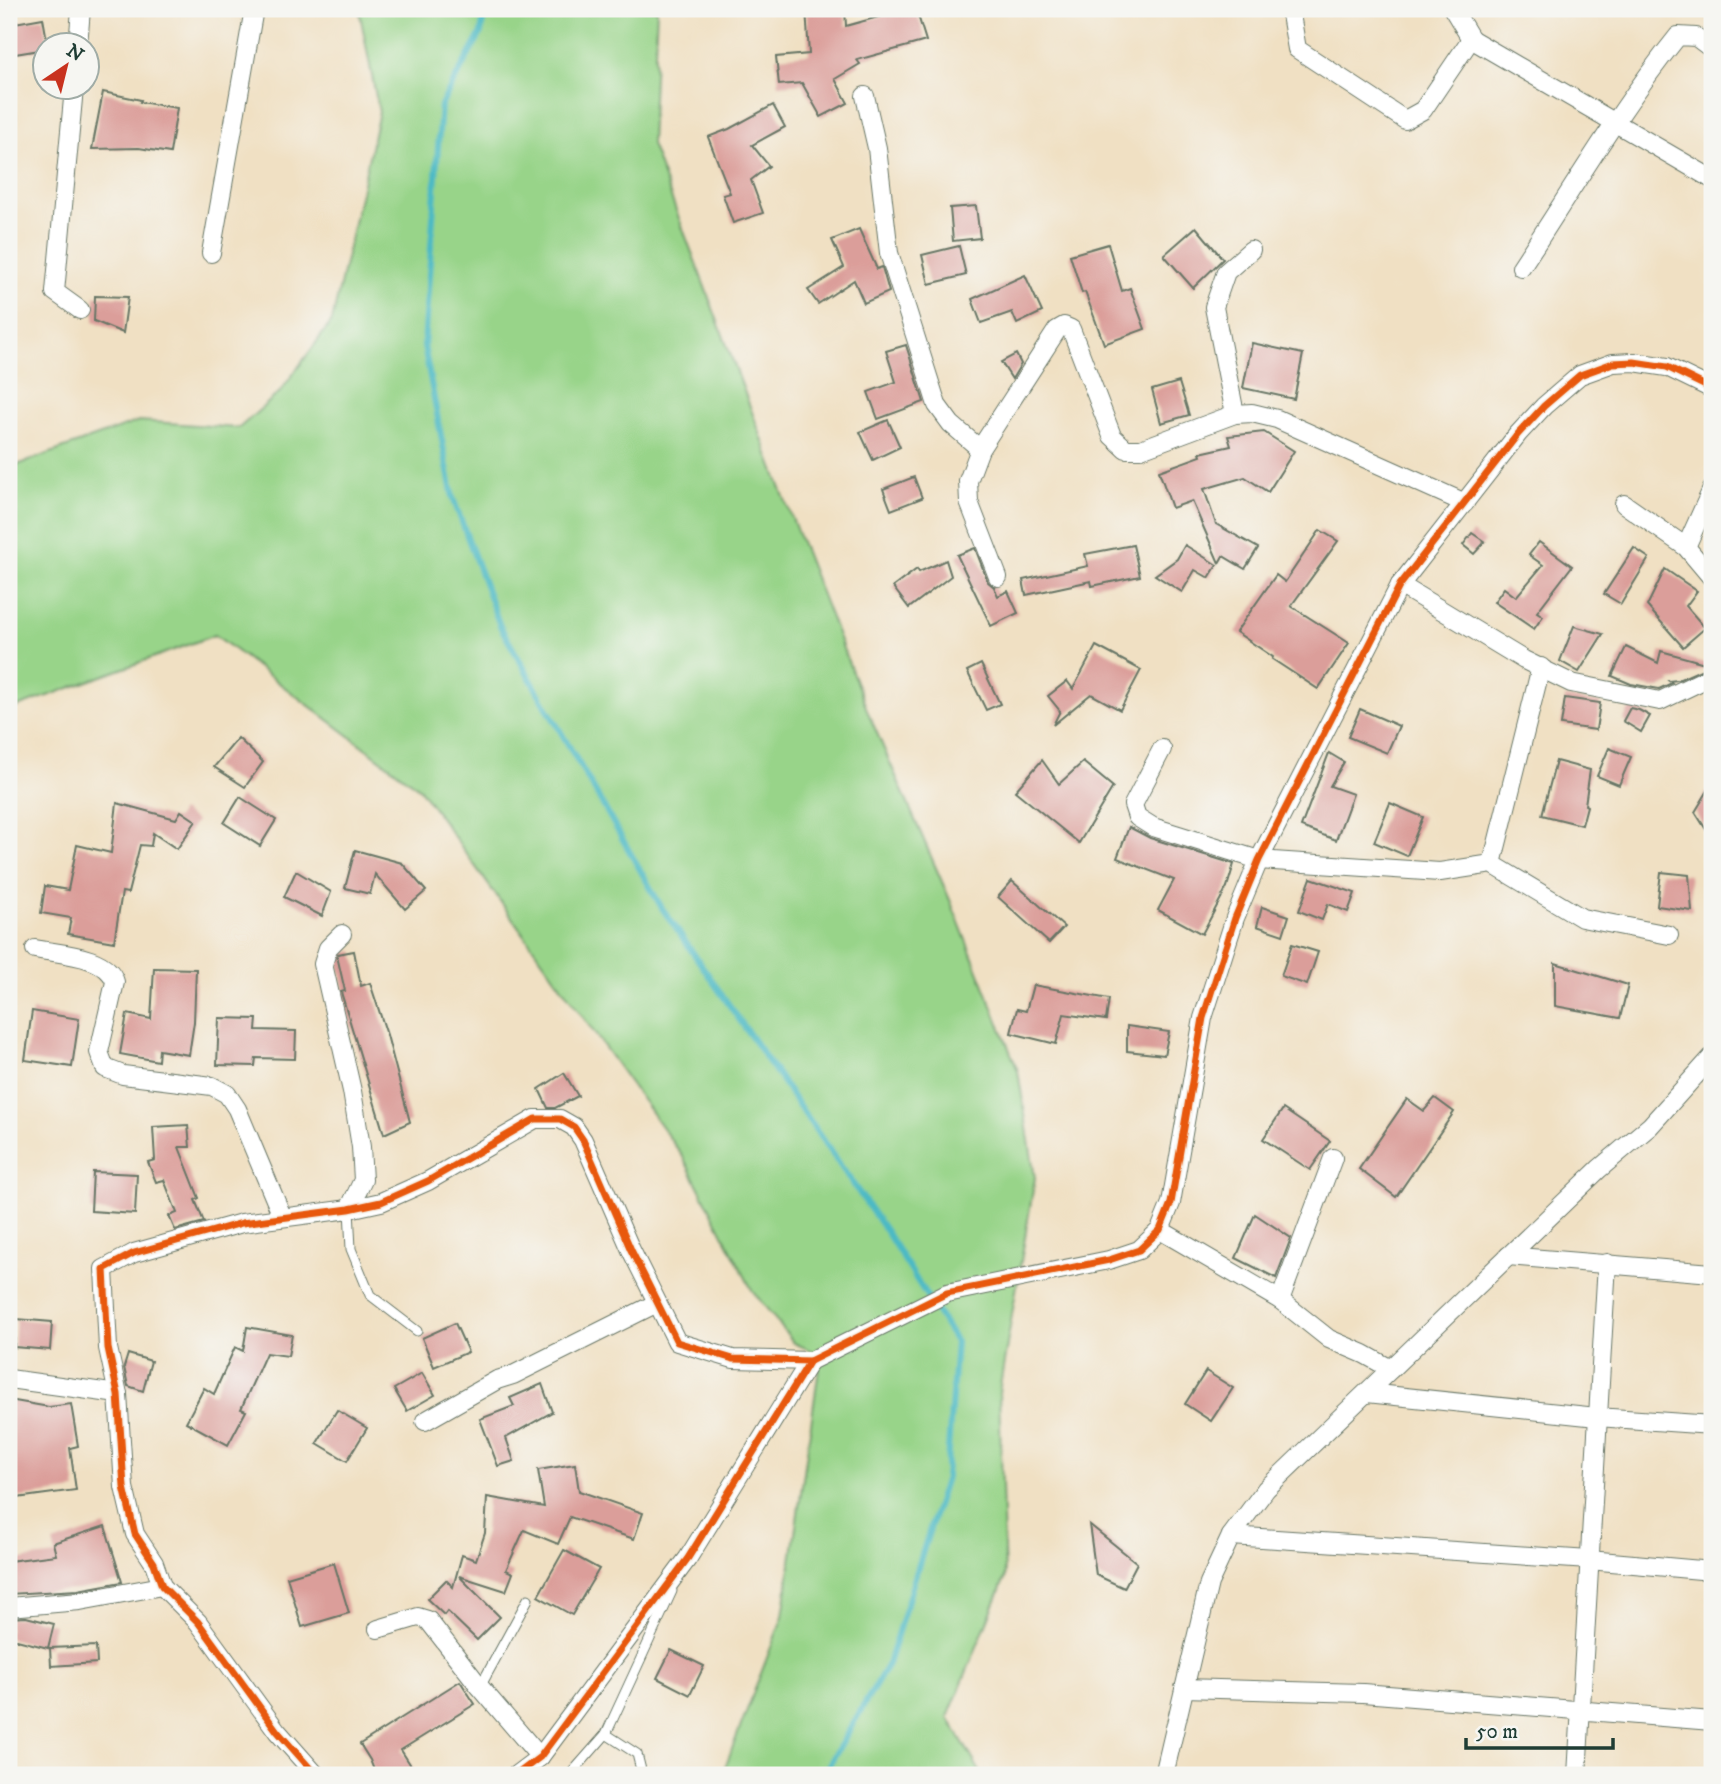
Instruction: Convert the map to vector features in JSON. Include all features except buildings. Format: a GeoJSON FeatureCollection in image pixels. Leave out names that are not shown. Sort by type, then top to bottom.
{"type":"FeatureCollection","features":[{"type":"Feature","properties":{"kind":"street"},"geometry":{"type":"LineString","coordinates":[[79,32],[81,9]]}},
{"type":"Feature","properties":{"kind":"street"},"geometry":{"type":"LineString","coordinates":[[211,253],[254,9]]}},
{"type":"Feature","properties":{"kind":"street"},"geometry":{"type":"LineString","coordinates":[[1290,9],[1297,49],[1405,120],[1423,110],[1471,38]]}},
{"type":"Feature","properties":{"kind":"street"},"geometry":{"type":"LineString","coordinates":[[1454,9],[1471,38],[1712,179]]}},
{"type":"Feature","properties":{"kind":"street"},"geometry":{"type":"LineString","coordinates":[[1521,267],[1641,82],[1678,36],[1696,37],[1712,49]]}},
{"type":"Feature","properties":{"kind":"street"},"geometry":{"type":"LineString","coordinates":[[865,96],[877,148],[889,253],[937,405],[951,424],[980,449]]}},
{"type":"Feature","properties":{"kind":"street"},"geometry":{"type":"LineString","coordinates":[[73,102],[55,292],[80,310]]}},
{"type":"Feature","properties":{"kind":"street"},"geometry":{"type":"LineString","coordinates":[[1235,414],[1214,307],[1226,272],[1251,250]]}},
{"type":"Feature","properties":{"kind":"street"},"geometry":{"type":"LineString","coordinates":[[998,578],[969,502],[968,481],[980,449],[1057,330],[1065,326],[1071,329],[1112,436],[1126,449],[1141,449],[1235,414],[1252,413],[1277,419],[1465,503]]}},
{"type":"Feature","properties":{"kind":"street"},"geometry":{"type":"LineString","coordinates":[[316,1775],[277,1731],[198,1622],[162,1586],[154,1563],[135,1534],[124,1487],[118,1394],[108,1348],[104,1269],[134,1253],[242,1223],[349,1209],[381,1202],[428,1181],[535,1119],[560,1119],[574,1127],[583,1140],[677,1342],[733,1359],[810,1361],[947,1293],[1109,1259],[1139,1250],[1160,1230],[1171,1203],[1203,1018],[1235,918],[1259,860],[1400,585],[1518,434],[1544,406],[1580,375],[1613,363],[1634,362],[1667,367],[1712,389]]}},
{"type":"Feature","properties":{"kind":"street"},"geometry":{"type":"LineString","coordinates":[[1686,547],[1712,489]]}},
{"type":"Feature","properties":{"kind":"street"},"geometry":{"type":"LineString","coordinates":[[1623,504],[1686,547],[1712,578]]}},
{"type":"Feature","properties":{"kind":"street"},"geometry":{"type":"LineString","coordinates":[[1400,585],[1524,660],[1571,682],[1660,701],[1712,676]]}},
{"type":"Feature","properties":{"kind":"street"},"geometry":{"type":"LineString","coordinates":[[1492,864],[1541,667]]}},
{"type":"Feature","properties":{"kind":"street"},"geometry":{"type":"LineString","coordinates":[[1162,748],[1133,804],[1137,817],[1153,827],[1259,860],[1440,872],[1492,864],[1582,918],[1669,935]]}},
{"type":"Feature","properties":{"kind":"street"},"geometry":{"type":"LineString","coordinates":[[342,934],[328,948],[323,964],[361,1147],[363,1180],[349,1209]]}},
{"type":"Feature","properties":{"kind":"street"},"geometry":{"type":"LineString","coordinates":[[35,949],[99,962],[113,973],[115,982],[99,1052],[106,1068],[123,1076],[212,1086],[227,1094],[237,1109],[282,1216]]}},
{"type":"Feature","properties":{"kind":"street"},"geometry":{"type":"LineString","coordinates":[[1164,1775],[1209,1583],[1231,1536],[1266,1489],[1600,1169],[1650,1126],[1712,1057]]}},
{"type":"Feature","properties":{"kind":"street"},"geometry":{"type":"LineString","coordinates":[[1280,1300],[1334,1158]]}},
{"type":"Feature","properties":{"kind":"street"},"geometry":{"type":"LineString","coordinates":[[1160,1230],[1280,1300],[1329,1339],[1391,1369]]}},
{"type":"Feature","properties":{"kind":"street"},"geometry":{"type":"LineString","coordinates":[[1508,1256],[1712,1273]]}},
{"type":"Feature","properties":{"kind":"street"},"geometry":{"type":"LineString","coordinates":[[1577,1775],[1606,1263]]}},
{"type":"Feature","properties":{"kind":"street"},"geometry":{"type":"LineString","coordinates":[[425,1421],[497,1380],[513,1375],[657,1303]]}},
{"type":"Feature","properties":{"kind":"street"},"geometry":{"type":"LineString","coordinates":[[516,1775],[540,1757],[688,1558],[810,1361]]}},
{"type":"Feature","properties":{"kind":"street"},"geometry":{"type":"LineString","coordinates":[[9,1380],[118,1394]]}},
{"type":"Feature","properties":{"kind":"street"},"geometry":{"type":"LineString","coordinates":[[1367,1392],[1597,1417],[1712,1425]]}},
{"type":"Feature","properties":{"kind":"street"},"geometry":{"type":"LineString","coordinates":[[1231,1536],[1712,1571]]}},
{"type":"Feature","properties":{"kind":"street"},"geometry":{"type":"LineString","coordinates":[[9,1607],[80,1601],[162,1586]]}},
{"type":"Feature","properties":{"kind":"street"},"geometry":{"type":"LineString","coordinates":[[378,1629],[418,1617],[428,1620],[480,1687],[540,1757]]}},
{"type":"Feature","properties":{"kind":"street"},"geometry":{"type":"LineString","coordinates":[[1184,1688],[1363,1693],[1712,1720]]}},
{"type":"Feature","properties":{"kind":"lane"},"geometry":{"type":"LineString","coordinates":[[349,1209],[351,1249],[370,1295],[417,1331]]}},
{"type":"Feature","properties":{"kind":"lane"},"geometry":{"type":"LineString","coordinates":[[570,1775],[606,1734],[626,1686],[688,1558]]}},
{"type":"Feature","properties":{"kind":"lane"},"geometry":{"type":"LineString","coordinates":[[480,1687],[528,1599]]}},
{"type":"Feature","properties":{"kind":"lane"},"geometry":{"type":"LineString","coordinates":[[606,1734],[637,1754],[641,1770]]}},
{"type":"Feature","properties":{"kind":"green space"},"geometry":{"type":"Polygon","coordinates":[[[359,9],[657,9],[651,144],[870,717],[950,900],[1018,1071],[1035,1178],[999,1392],[1005,1578],[948,1717],[982,1775],[722,1775],[783,1616],[821,1355],[794,1343],[752,1290],[683,1157],[420,789],[215,635],[9,710],[9,468],[139,421],[239,428],[280,392],[332,321],[379,112],[359,9]]]}},
{"type":"Feature","properties":{"kind":"waterway"},"geometry":{"type":"LineString","coordinates":[[485,9],[481,33],[441,105],[424,346],[453,498],[500,626],[662,908],[887,1233],[956,1342],[946,1477],[888,1664],[823,1775]]}},
{"type":"Feature","properties":{"kind":"cycle path"},"geometry":{"type":"LineString","coordinates":[[516,1775],[540,1757],[688,1558],[810,1361],[947,1293],[1109,1260],[1139,1250],[1160,1230],[1171,1203],[1203,1018],[1235,918],[1259,860],[1400,585],[1518,434],[1544,406],[1580,375],[1613,363],[1634,362],[1667,367],[1712,389]]}},
{"type":"Feature","properties":{"kind":"cycle path"},"geometry":{"type":"LineString","coordinates":[[316,1775],[277,1731],[198,1622],[162,1586],[154,1563],[135,1534],[124,1487],[118,1394],[108,1348],[104,1269],[134,1253],[242,1223],[349,1209],[381,1202],[428,1181],[535,1119],[560,1119],[574,1127],[583,1140],[631,1250],[677,1342],[733,1359],[810,1361]]}}]}
